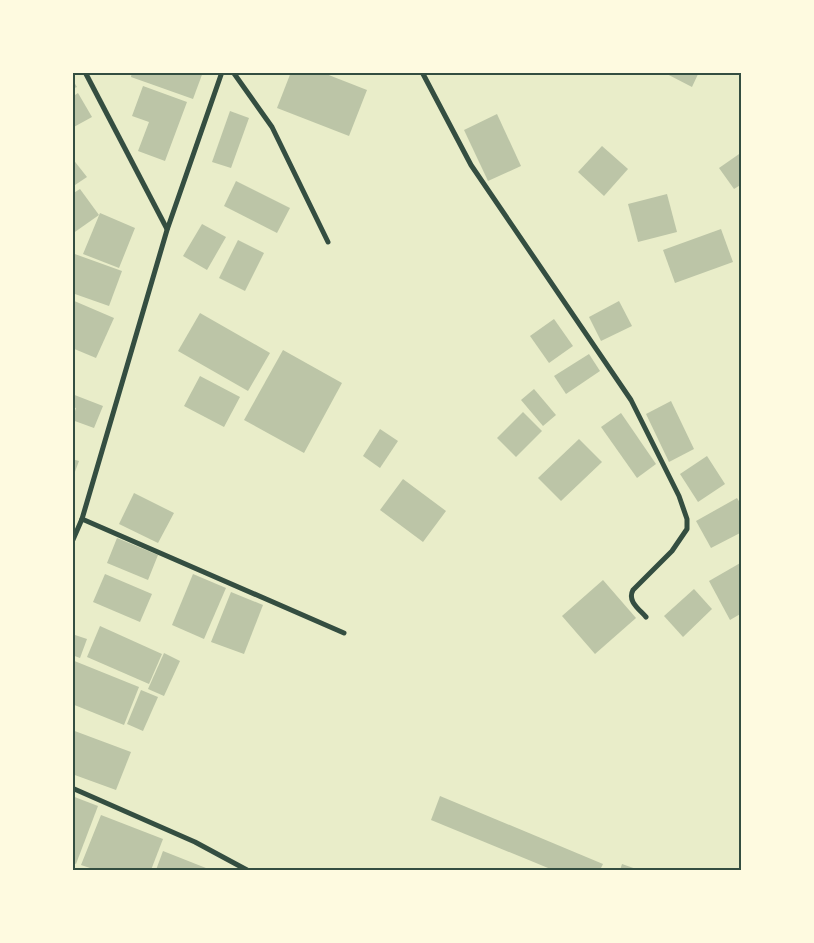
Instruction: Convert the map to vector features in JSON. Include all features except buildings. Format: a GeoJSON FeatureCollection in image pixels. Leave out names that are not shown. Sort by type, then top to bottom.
{"type":"FeatureCollection","features":[{"type":"Feature","properties":{"kind":"street"},"geometry":{"type":"LineString","coordinates":[[85,72],[167,230]]}},
{"type":"Feature","properties":{"kind":"street"},"geometry":{"type":"LineString","coordinates":[[72,542],[82,519],[167,230],[222,72]]}},
{"type":"Feature","properties":{"kind":"street"},"geometry":{"type":"LineString","coordinates":[[233,72],[272,127],[328,242]]}},
{"type":"Feature","properties":{"kind":"street"},"geometry":{"type":"LineString","coordinates":[[422,72],[471,165],[631,400],[679,496],[687,519],[687,529],[672,551],[630,594],[632,601],[646,618]]}},
{"type":"Feature","properties":{"kind":"street"},"geometry":{"type":"LineString","coordinates":[[82,519],[344,633]]}},
{"type":"Feature","properties":{"kind":"street"},"geometry":{"type":"LineString","coordinates":[[72,788],[195,842],[247,870]]}}]}
